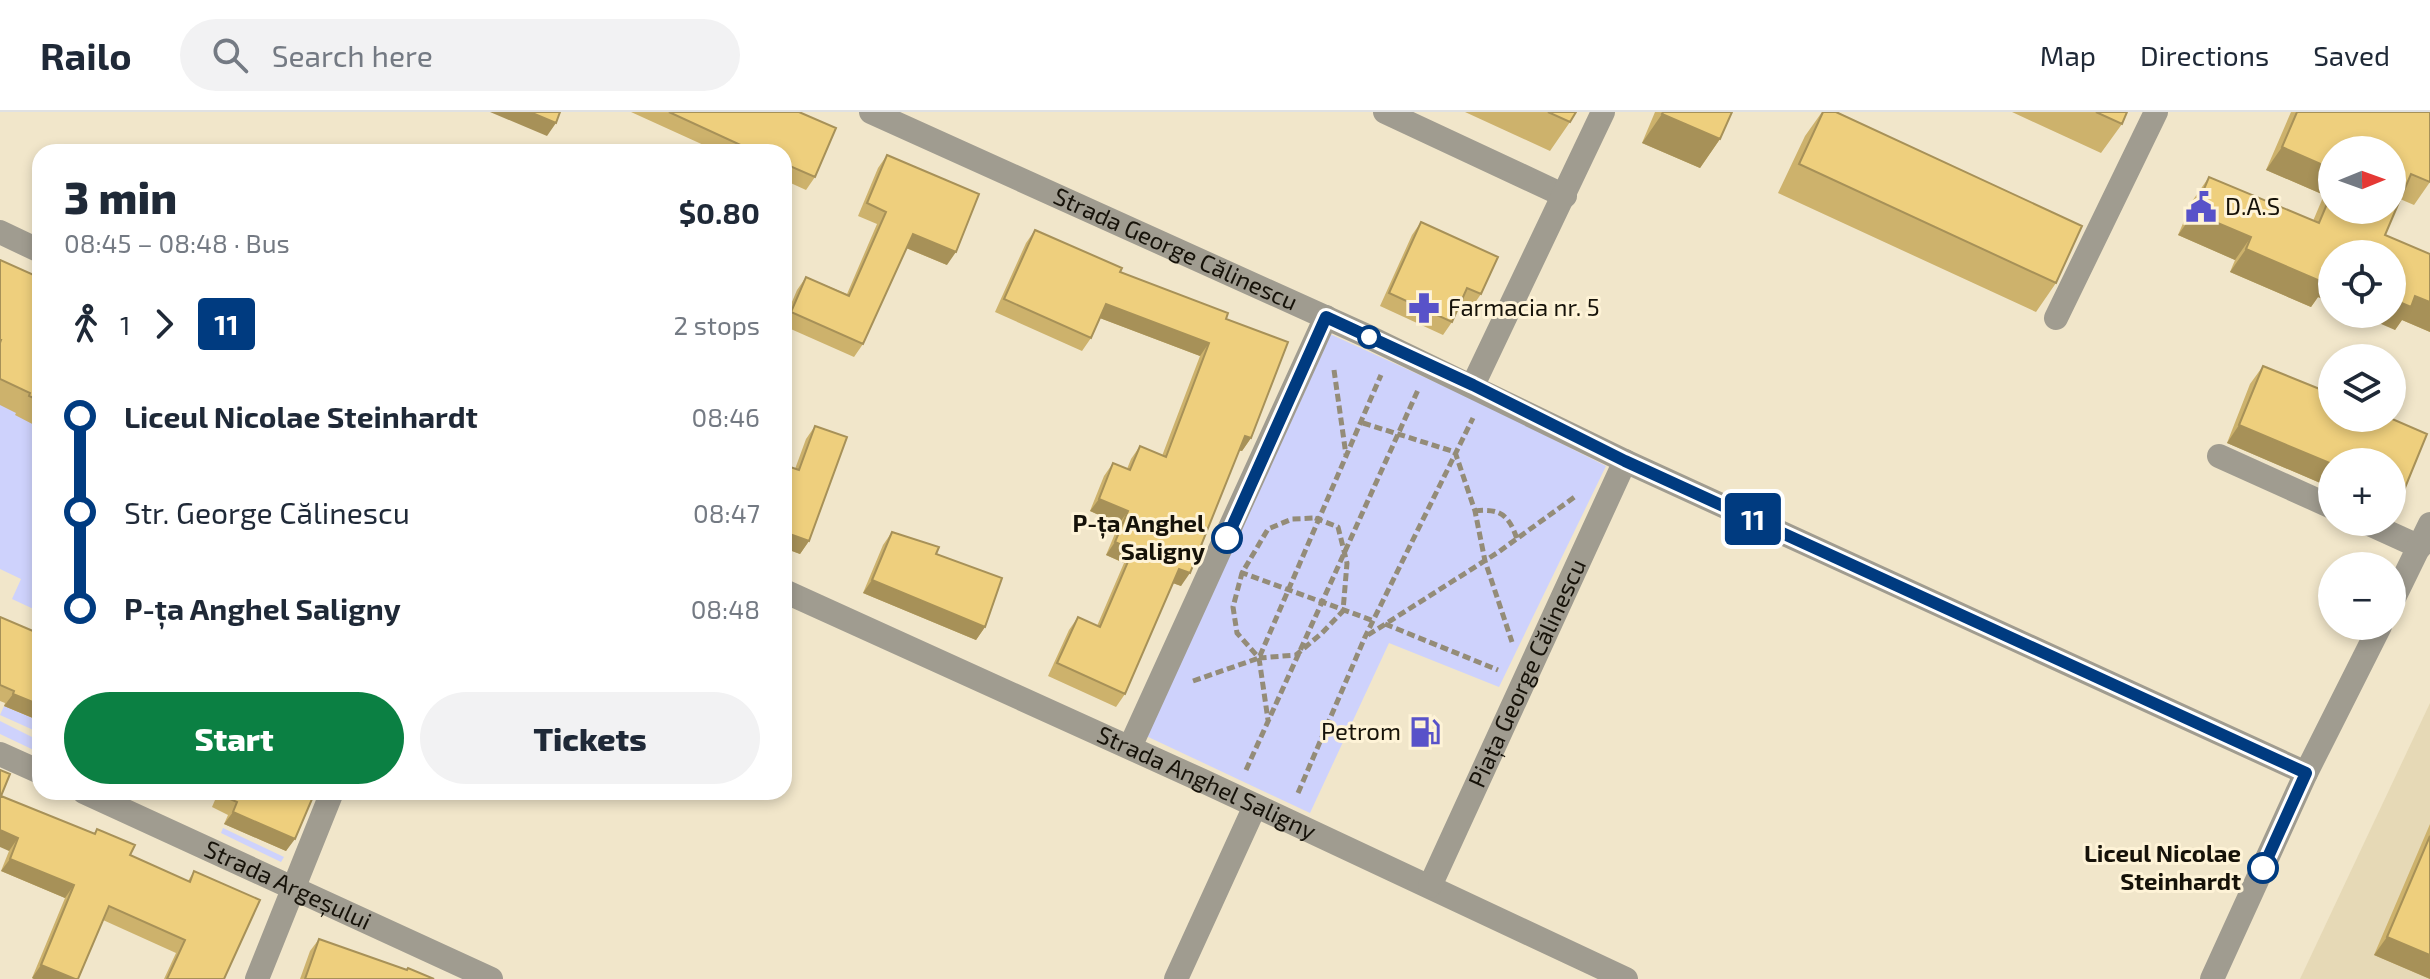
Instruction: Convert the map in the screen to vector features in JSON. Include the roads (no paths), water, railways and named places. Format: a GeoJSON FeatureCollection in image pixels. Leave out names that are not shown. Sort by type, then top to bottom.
{"type":"FeatureCollection","features":[{"type":"Feature","properties":{"kind":"street","name":"Strada George Călinescu"},"geometry":{"type":"LineString","coordinates":[[871,112],[1326,317],[1473,385],[1625,461],[2306,773]]}},
{"type":"Feature","properties":{"kind":"street"},"geometry":{"type":"LineString","coordinates":[[1385,112],[1565,196]]}},
{"type":"Feature","properties":{"kind":"street"},"geometry":{"type":"LineString","coordinates":[[1473,385],[1603,112]]}},
{"type":"Feature","properties":{"kind":"street"},"geometry":{"type":"LineString","coordinates":[[2056,318],[2156,112]]}},
{"type":"Feature","properties":{"kind":"street"},"geometry":{"type":"LineString","coordinates":[[0,232],[32,247]]}},
{"type":"Feature","properties":{"kind":"street"},"geometry":{"type":"LineString","coordinates":[[1130,747],[1326,317]]}},
{"type":"Feature","properties":{"kind":"street"},"geometry":{"type":"LineString","coordinates":[[2219,456],[2318,501]]}},
{"type":"Feature","properties":{"kind":"street","name":"Piața George Călinescu"},"geometry":{"type":"LineString","coordinates":[[1430,886],[1625,461]]}},
{"type":"Feature","properties":{"kind":"street"},"geometry":{"type":"LineString","coordinates":[[2406,574],[2430,524]]}},
{"type":"Feature","properties":{"kind":"street"},"geometry":{"type":"LineString","coordinates":[[2396,536],[2420,547]]}},
{"type":"Feature","properties":{"kind":"street","name":"Strada Anghel Saligny"},"geometry":{"type":"LineString","coordinates":[[792,595],[1130,747],[1626,979]]}},
{"type":"Feature","properties":{"kind":"street"},"geometry":{"type":"LineString","coordinates":[[2214,978],[2306,773],[2373,640]]}},
{"type":"Feature","properties":{"kind":"street"},"geometry":{"type":"LineString","coordinates":[[0,754],[32,768]]}},
{"type":"Feature","properties":{"kind":"street","name":"Strada Argeșului"},"geometry":{"type":"LineString","coordinates":[[102,800],[491,979]]}},
{"type":"Feature","properties":{"kind":"street"},"geometry":{"type":"LineString","coordinates":[[257,979],[329,800]]}},
{"type":"Feature","properties":{"kind":"street"},"geometry":{"type":"LineString","coordinates":[[1176,979],[1255,806]]}},
{"type":"Feature","properties":{"kind":"place","name":"D.A.S"},"geometry":{"type":"Point","coordinates":[2201,207]}},
{"type":"Feature","properties":{"kind":"place","name":"Farmacia nr. 5"},"geometry":{"type":"Point","coordinates":[1424,308]}},
{"type":"Feature","properties":{"kind":"place","name":"P-ța Anghel Saligny"},"geometry":{"type":"Point","coordinates":[1227,538]}},
{"type":"Feature","properties":{"kind":"place","name":"Petrom"},"geometry":{"type":"Point","coordinates":[1425,732]}},
{"type":"Feature","properties":{"kind":"place","name":"Liceul Nicolae Steinhardt"},"geometry":{"type":"Point","coordinates":[2263,868]}}]}
